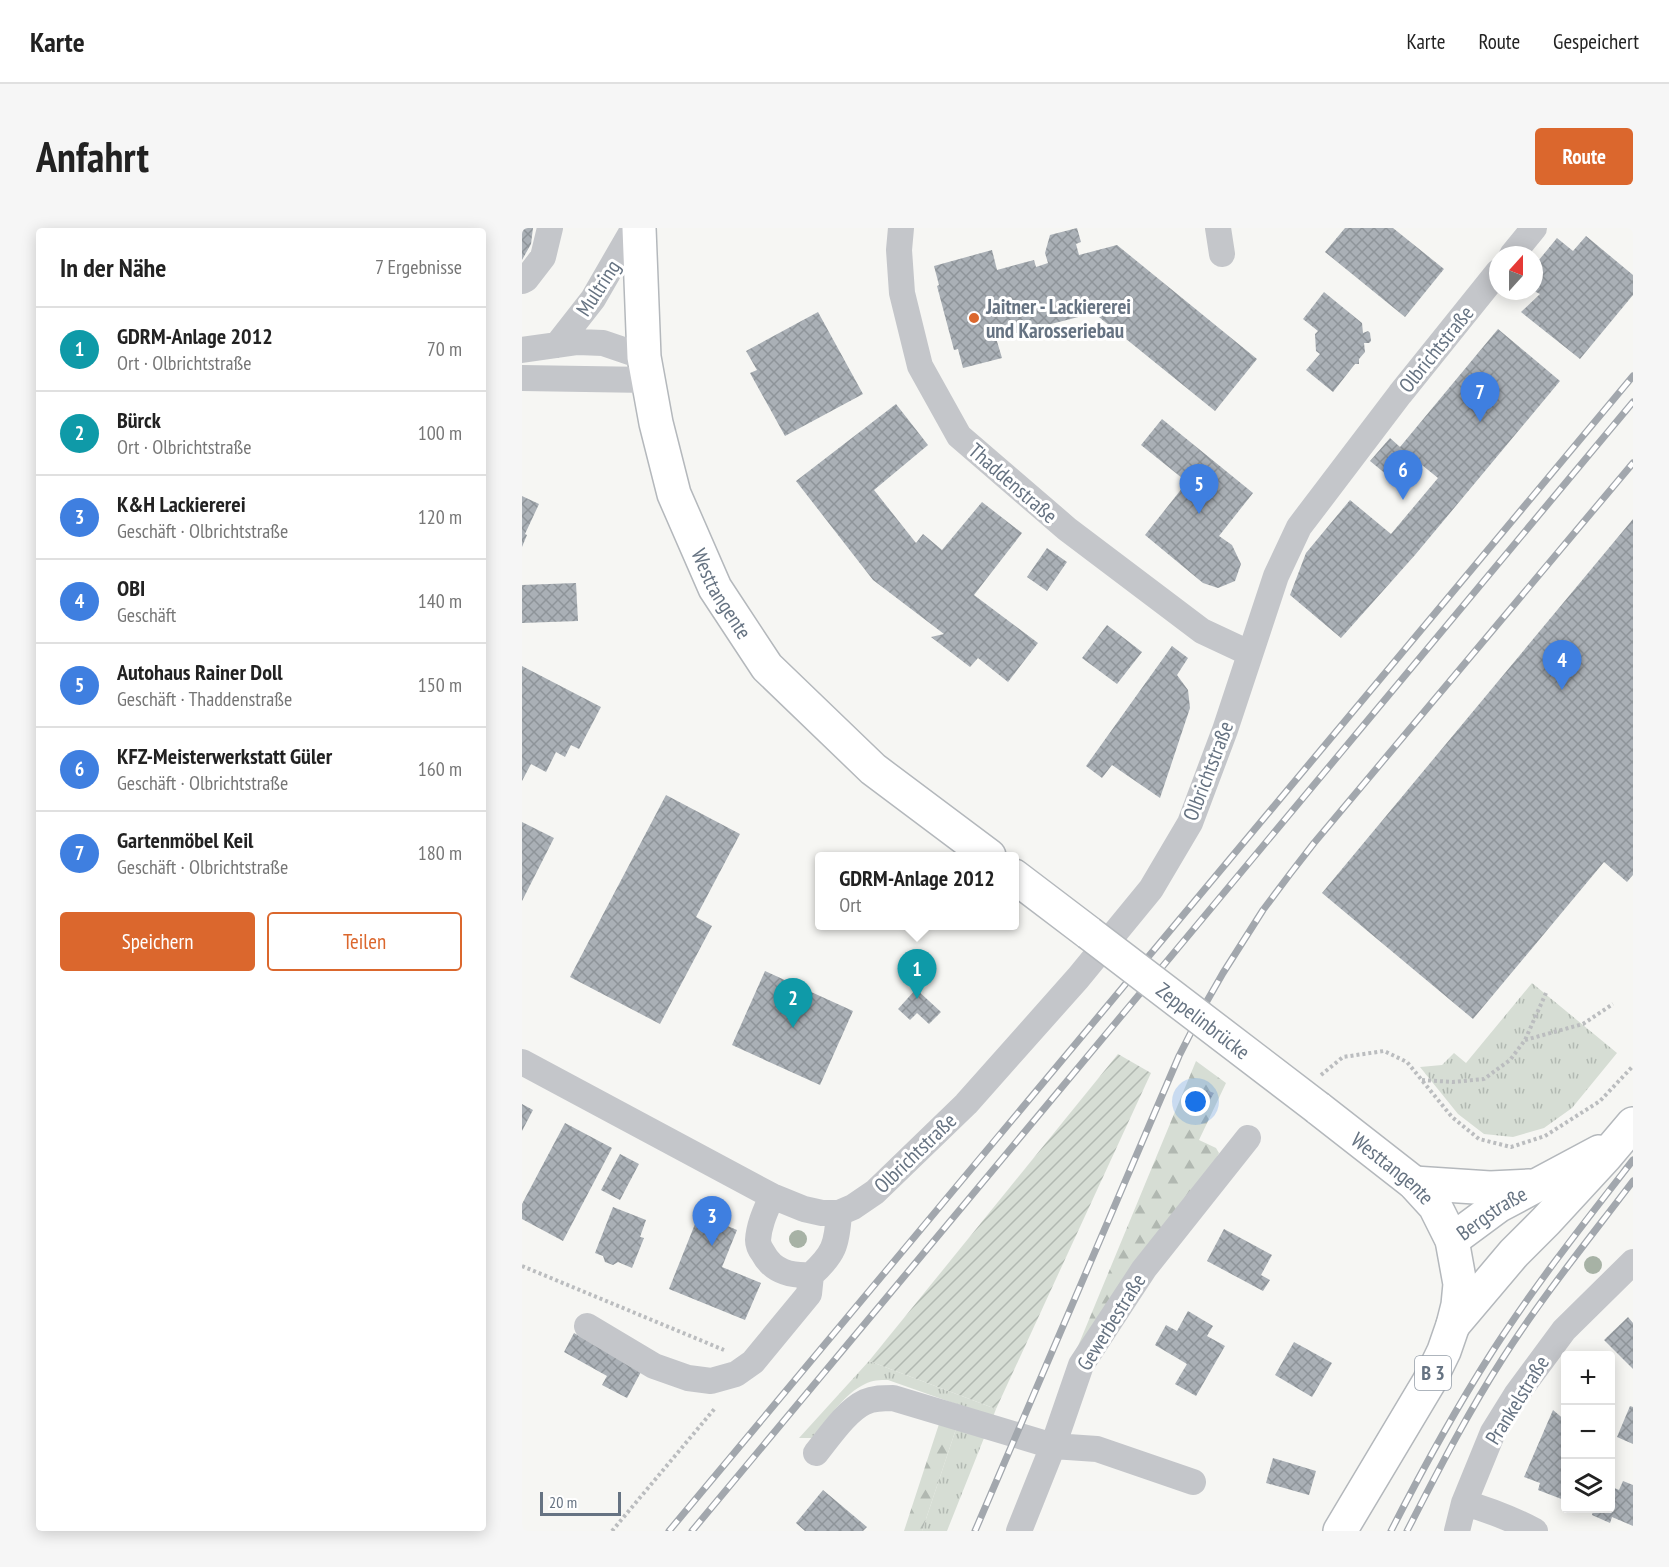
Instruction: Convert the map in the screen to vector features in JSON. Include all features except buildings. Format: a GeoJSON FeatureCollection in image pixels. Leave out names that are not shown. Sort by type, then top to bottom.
{"type":"FeatureCollection","features":[{"type":"Feature","properties":{"kind":"main road","name":"Westtangente"},"geometry":{"type":"LineString","coordinates":[[639,228],[646,369],[656,423],[674,494],[715,588],[767,667],[873,769],[984,852]]}},
{"type":"Feature","properties":{"kind":"main road","name":"Zeppelinbrücke"},"geometry":{"type":"LineString","coordinates":[[1019,880],[1318,1108]]}},
{"type":"Feature","properties":{"kind":"main road","name":"Westtangente"},"geometry":{"type":"LineString","coordinates":[[1318,1108],[1414,1183],[1435,1206],[1452,1240]]}},
{"type":"Feature","properties":{"kind":"main road","name":"Bergstraße"},"geometry":{"type":"LineString","coordinates":[[1452,1240],[1498,1206],[1625,1133]]}},
{"type":"Feature","properties":{"kind":"main road","name":"Bergstraße"},"geometry":{"type":"LineString","coordinates":[[1452,1240],[1490,1238],[1546,1221],[1625,1133]]}},
{"type":"Feature","properties":{"kind":"main road"},"geometry":{"type":"LineString","coordinates":[[1414,1183],[1490,1188],[1536,1185]]}},
{"type":"Feature","properties":{"kind":"main road"},"geometry":{"type":"LineString","coordinates":[[1453,1325],[1514,1252],[1546,1221]]}},
{"type":"Feature","properties":{"kind":"main road","name":"B 3"},"geometry":{"type":"LineString","coordinates":[[1340,1531],[1429,1382],[1444,1351],[1458,1305],[1460,1284],[1452,1240]]}},
{"type":"Feature","properties":{"kind":"street"},"geometry":{"type":"LineString","coordinates":[[522,281],[543,257],[550,228]]}},
{"type":"Feature","properties":{"kind":"street","name":"Multring"},"geometry":{"type":"LineString","coordinates":[[557,345],[593,299],[634,228]]}},
{"type":"Feature","properties":{"kind":"street","name":"Thaddenstraße"},"geometry":{"type":"LineString","coordinates":[[901,228],[899,250],[902,293],[920,366],[959,436],[1067,529],[1202,631],[1249,653]]}},
{"type":"Feature","properties":{"kind":"street"},"geometry":{"type":"LineString","coordinates":[[1218,228],[1222,254]]}},
{"type":"Feature","properties":{"kind":"street"},"geometry":{"type":"LineString","coordinates":[[1519,246],[1534,228]]}},
{"type":"Feature","properties":{"kind":"street","name":"Olbrichtstraße"},"geometry":{"type":"LineString","coordinates":[[839,1213],[876,1192],[966,1104],[1078,978],[1151,889],[1190,822],[1225,729],[1276,576],[1299,527],[1400,394],[1489,283]]}},
{"type":"Feature","properties":{"kind":"street","name":"Multring"},"geometry":{"type":"LineString","coordinates":[[522,350],[578,342],[603,343],[646,369]]}},
{"type":"Feature","properties":{"kind":"street"},"geometry":{"type":"LineString","coordinates":[[522,378],[646,369]]}},
{"type":"Feature","properties":{"kind":"street"},"geometry":{"type":"LineString","coordinates":[[522,1062],[772,1196],[804,1209],[822,1213],[839,1213],[837,1236],[833,1249],[825,1262],[811,1275],[798,1276],[781,1272],[772,1266],[761,1250],[758,1243],[762,1218],[772,1196]]}},
{"type":"Feature","properties":{"kind":"street","name":"Gewerbestraße"},"geometry":{"type":"LineString","coordinates":[[1019,1531],[1053,1446],[1081,1365],[1144,1269],[1248,1138]]}},
{"type":"Feature","properties":{"kind":"street","name":"Prankelstraße"},"geometry":{"type":"LineString","coordinates":[[1457,1531],[1464,1503],[1493,1432],[1516,1395],[1564,1330],[1633,1262]]}},
{"type":"Feature","properties":{"kind":"street"},"geometry":{"type":"LineString","coordinates":[[587,1326],[654,1366],[688,1378],[711,1381],[736,1374],[753,1362],[809,1294],[811,1275]]}},
{"type":"Feature","properties":{"kind":"street"},"geometry":{"type":"LineString","coordinates":[[816,1453],[849,1413],[864,1402],[877,1398],[893,1398],[1053,1446],[1097,1449],[1193,1482]]}},
{"type":"Feature","properties":{"kind":"street"},"geometry":{"type":"LineString","coordinates":[[1464,1503],[1490,1510],[1535,1531]]}},
{"type":"Feature","properties":{"kind":"path"},"geometry":{"type":"LineString","coordinates":[[1422,1080],[1454,1082],[1484,1078],[1510,1060],[1525,1040],[1546,993]]}},
{"type":"Feature","properties":{"kind":"path"},"geometry":{"type":"LineString","coordinates":[[1525,1040],[1583,1024],[1613,1004]]}},
{"type":"Feature","properties":{"kind":"path"},"geometry":{"type":"LineString","coordinates":[[1407,1062],[1452,1117],[1479,1139],[1511,1147],[1545,1136],[1600,1101],[1633,1066]]}},
{"type":"Feature","properties":{"kind":"path"},"geometry":{"type":"LineString","coordinates":[[522,1266],[753,1362]]}},
{"type":"Feature","properties":{"kind":"path"},"geometry":{"type":"LineString","coordinates":[[612,1531],[716,1407]]}},
{"type":"Feature","properties":{"kind":"green space"},"geometry":{"type":"Polygon","coordinates":[[[1532,983],[1617,1053],[1572,1108],[1544,1128],[1513,1137],[1484,1134],[1458,1114],[1420,1067],[1442,1065],[1454,1053],[1466,1063],[1532,983]]]}},
{"type":"Feature","properties":{"kind":"green space"},"geometry":{"type":"Polygon","coordinates":[[[1118,1054],[1151,1073],[996,1409],[869,1361],[1118,1054]]]}},
{"type":"Feature","properties":{"kind":"green space"},"geometry":{"type":"Polygon","coordinates":[[[1196,1061],[1226,1083],[1199,1140],[1216,1148],[1219,1153],[1210,1170],[1071,1363],[1196,1061]]]}},
{"type":"Feature","properties":{"kind":"green space"},"geometry":{"type":"Polygon","coordinates":[[[869,1361],[996,1409],[993,1417],[888,1380],[876,1380],[850,1394],[812,1438],[799,1438],[869,1361]]]}},
{"type":"Feature","properties":{"kind":"green space"},"geometry":{"type":"Polygon","coordinates":[[[939,1424],[956,1429],[922,1531],[904,1531],[939,1424]]]}},
{"type":"Feature","properties":{"kind":"green space"},"geometry":{"type":"Polygon","coordinates":[[[956,1429],[984,1438],[947,1531],[922,1531],[956,1429]]]}},
{"type":"Feature","properties":{"kind":"railway"},"geometry":{"type":"LineString","coordinates":[[669,1531],[1633,376]]}},
{"type":"Feature","properties":{"kind":"railway"},"geometry":{"type":"LineString","coordinates":[[692,1531],[1633,402]]}},
{"type":"Feature","properties":{"kind":"railway"},"geometry":{"type":"LineString","coordinates":[[975,1531],[1179,1056],[1223,973],[1263,910],[1314,843],[1633,463]]}},
{"type":"Feature","properties":{"kind":"railway"},"geometry":{"type":"LineString","coordinates":[[1391,1531],[1439,1440],[1508,1327],[1633,1160]]}},
{"type":"Feature","properties":{"kind":"railway"},"geometry":{"type":"LineString","coordinates":[[1407,1531],[1465,1422],[1503,1358],[1550,1290],[1633,1181]]}},
{"type":"Feature","properties":{"kind":"place","name":"Jaitner - Lackiererei und Karosseriebau"},"geometry":{"type":"Point","coordinates":[974,318]}},
{"type":"Feature","properties":{"kind":"place","name":"Gartenmöbel Keil"},"geometry":{"type":"Point","coordinates":[1480,422]}},
{"type":"Feature","properties":{"kind":"place","name":"KFZ-Meisterwerkstatt Güler"},"geometry":{"type":"Point","coordinates":[1403,500]}},
{"type":"Feature","properties":{"kind":"place","name":"Autohaus Rainer Doll"},"geometry":{"type":"Point","coordinates":[1199,514]}},
{"type":"Feature","properties":{"kind":"place","name":"OBI"},"geometry":{"type":"Point","coordinates":[1562,690]}},
{"type":"Feature","properties":{"kind":"place","name":"GDRM-Anlage 2012"},"geometry":{"type":"Point","coordinates":[917,999]}},
{"type":"Feature","properties":{"kind":"place","name":"Bürck"},"geometry":{"type":"Point","coordinates":[793,1028]}},
{"type":"Feature","properties":{"kind":"place","name":"K&H Lackiererei"},"geometry":{"type":"Point","coordinates":[712,1246]}}]}
